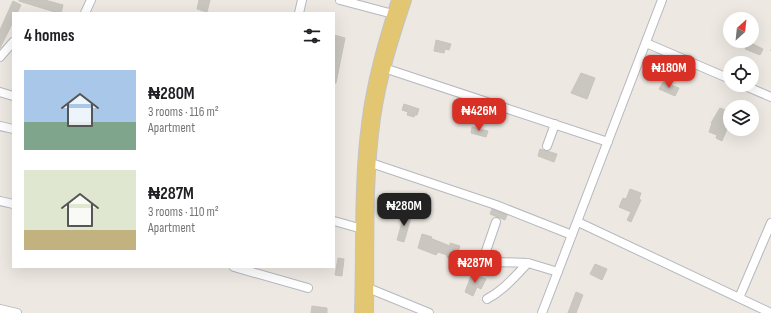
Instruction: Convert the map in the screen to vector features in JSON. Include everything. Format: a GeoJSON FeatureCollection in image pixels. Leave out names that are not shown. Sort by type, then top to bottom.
{"type":"FeatureCollection","features":[{"type":"Feature","properties":{"kind":"main road"},"geometry":{"type":"LineString","coordinates":[[368,313],[364,152],[367,124],[378,66],[398,0]]}},
{"type":"Feature","properties":{"kind":"main road"},"geometry":{"type":"LineString","coordinates":[[360,313],[375,118],[384,68],[406,0]]}},
{"type":"Feature","properties":{"kind":"street"},"geometry":{"type":"LineString","coordinates":[[85,12],[91,0]]}},
{"type":"Feature","properties":{"kind":"street"},"geometry":{"type":"LineString","coordinates":[[299,12],[302,0]]}},
{"type":"Feature","properties":{"kind":"street"},"geometry":{"type":"LineString","coordinates":[[340,0],[354,2],[393,14]]}},
{"type":"Feature","properties":{"kind":"street"},"geometry":{"type":"LineString","coordinates":[[542,313],[662,0]]}},
{"type":"Feature","properties":{"kind":"street"},"geometry":{"type":"LineString","coordinates":[[0,57],[12,43]]}},
{"type":"Feature","properties":{"kind":"street"},"geometry":{"type":"LineString","coordinates":[[646,43],[723,76]]}},
{"type":"Feature","properties":{"kind":"street"},"geometry":{"type":"LineString","coordinates":[[384,68],[608,142]]}},
{"type":"Feature","properties":{"kind":"street"},"geometry":{"type":"LineString","coordinates":[[0,92],[12,96]]}},
{"type":"Feature","properties":{"kind":"street"},"geometry":{"type":"LineString","coordinates":[[759,92],[771,97]]}},
{"type":"Feature","properties":{"kind":"street"},"geometry":{"type":"LineString","coordinates":[[547,146],[555,124]]}},
{"type":"Feature","properties":{"kind":"street"},"geometry":{"type":"LineString","coordinates":[[0,126],[12,129]]}},
{"type":"Feature","properties":{"kind":"street"},"geometry":{"type":"LineString","coordinates":[[371,163],[496,205],[572,235]]}},
{"type":"Feature","properties":{"kind":"street"},"geometry":{"type":"LineString","coordinates":[[0,201],[12,204]]}},
{"type":"Feature","properties":{"kind":"street"},"geometry":{"type":"LineString","coordinates":[[335,221],[366,230]]}},
{"type":"Feature","properties":{"kind":"street"},"geometry":{"type":"LineString","coordinates":[[489,263],[486,258],[486,251],[496,222]]}},
{"type":"Feature","properties":{"kind":"street"},"geometry":{"type":"LineString","coordinates":[[578,222],[771,313]]}},
{"type":"Feature","properties":{"kind":"street"},"geometry":{"type":"LineString","coordinates":[[739,298],[771,223]]}},
{"type":"Feature","properties":{"kind":"street"},"geometry":{"type":"LineString","coordinates":[[476,266],[497,262],[528,263],[558,272]]}},
{"type":"Feature","properties":{"kind":"street"},"geometry":{"type":"LineString","coordinates":[[487,299],[508,284],[528,263]]}},
{"type":"Feature","properties":{"kind":"street"},"geometry":{"type":"LineString","coordinates":[[238,268],[308,288]]}},
{"type":"Feature","properties":{"kind":"street"},"geometry":{"type":"LineString","coordinates":[[368,288],[429,313]]}},
{"type":"Feature","properties":{"kind":"street"},"geometry":{"type":"LineString","coordinates":[[0,309],[17,313]]}},
{"type":"Feature","properties":{"kind":"building"},"geometry":{"type":"Polygon","coordinates":[[[45,0],[63,5],[61,12],[55,12],[19,1],[45,0]]]}},
{"type":"Feature","properties":{"kind":"building"},"geometry":{"type":"Polygon","coordinates":[[[199,0],[210,0],[207,12],[197,9],[199,0]]]}},
{"type":"Feature","properties":{"kind":"building"},"geometry":{"type":"Polygon","coordinates":[[[13,1],[21,5],[18,12],[12,12],[12,24],[0,48],[0,30],[13,1]]]}},
{"type":"Feature","properties":{"kind":"building"},"geometry":{"type":"Polygon","coordinates":[[[335,35],[345,38],[335,83],[335,35]]]}},
{"type":"Feature","properties":{"kind":"building"},"geometry":{"type":"Polygon","coordinates":[[[436,40],[451,44],[449,50],[445,49],[444,53],[434,51],[436,40]]]}},
{"type":"Feature","properties":{"kind":"building"},"geometry":{"type":"Polygon","coordinates":[[[759,47],[763,49],[760,55],[745,49],[759,47]]]}},
{"type":"Feature","properties":{"kind":"building"},"geometry":{"type":"Polygon","coordinates":[[[581,73],[595,78],[587,99],[571,93],[581,73]]]}},
{"type":"Feature","properties":{"kind":"building"},"geometry":{"type":"Polygon","coordinates":[[[663,82],[679,88],[675,96],[659,89],[663,82]]]}},
{"type":"Feature","properties":{"kind":"building"},"geometry":{"type":"Polygon","coordinates":[[[404,104],[419,109],[417,115],[414,117],[407,115],[408,112],[402,110],[404,104]]]}},
{"type":"Feature","properties":{"kind":"building"},"geometry":{"type":"Polygon","coordinates":[[[720,108],[723,109],[724,136],[722,141],[716,138],[717,135],[709,132],[711,123],[720,108]]]}},
{"type":"Feature","properties":{"kind":"building"},"geometry":{"type":"Polygon","coordinates":[[[472,127],[488,131],[486,137],[471,133],[472,127]]]}},
{"type":"Feature","properties":{"kind":"building"},"geometry":{"type":"Polygon","coordinates":[[[540,149],[557,154],[554,162],[538,156],[540,149]]]}},
{"type":"Feature","properties":{"kind":"building"},"geometry":{"type":"Polygon","coordinates":[[[630,189],[641,193],[639,199],[641,200],[631,222],[627,220],[631,212],[619,207],[623,198],[626,199],[630,189]]]}},
{"type":"Feature","properties":{"kind":"building"},"geometry":{"type":"Polygon","coordinates":[[[492,209],[507,215],[505,220],[490,214],[492,209]]]}},
{"type":"Feature","properties":{"kind":"building"},"geometry":{"type":"Polygon","coordinates":[[[405,212],[412,214],[404,242],[397,240],[405,212]]]}},
{"type":"Feature","properties":{"kind":"building"},"geometry":{"type":"Polygon","coordinates":[[[422,234],[450,246],[450,243],[460,246],[455,260],[438,252],[436,255],[418,248],[422,234]]]}},
{"type":"Feature","properties":{"kind":"building"},"geometry":{"type":"Polygon","coordinates":[[[338,258],[344,259],[342,276],[335,275],[338,258]]]}},
{"type":"Feature","properties":{"kind":"building"},"geometry":{"type":"Polygon","coordinates":[[[595,264],[607,269],[602,280],[590,274],[595,264]]]}},
{"type":"Feature","properties":{"kind":"building"},"geometry":{"type":"Polygon","coordinates":[[[472,273],[486,279],[481,289],[477,287],[473,296],[465,292],[472,273]]]}},
{"type":"Feature","properties":{"kind":"building"},"geometry":{"type":"Polygon","coordinates":[[[576,292],[583,295],[576,313],[568,313],[576,292]]]}},
{"type":"Feature","properties":{"kind":"building"},"geometry":{"type":"Polygon","coordinates":[[[312,306],[327,308],[327,313],[311,313],[312,306]]]}}]}
